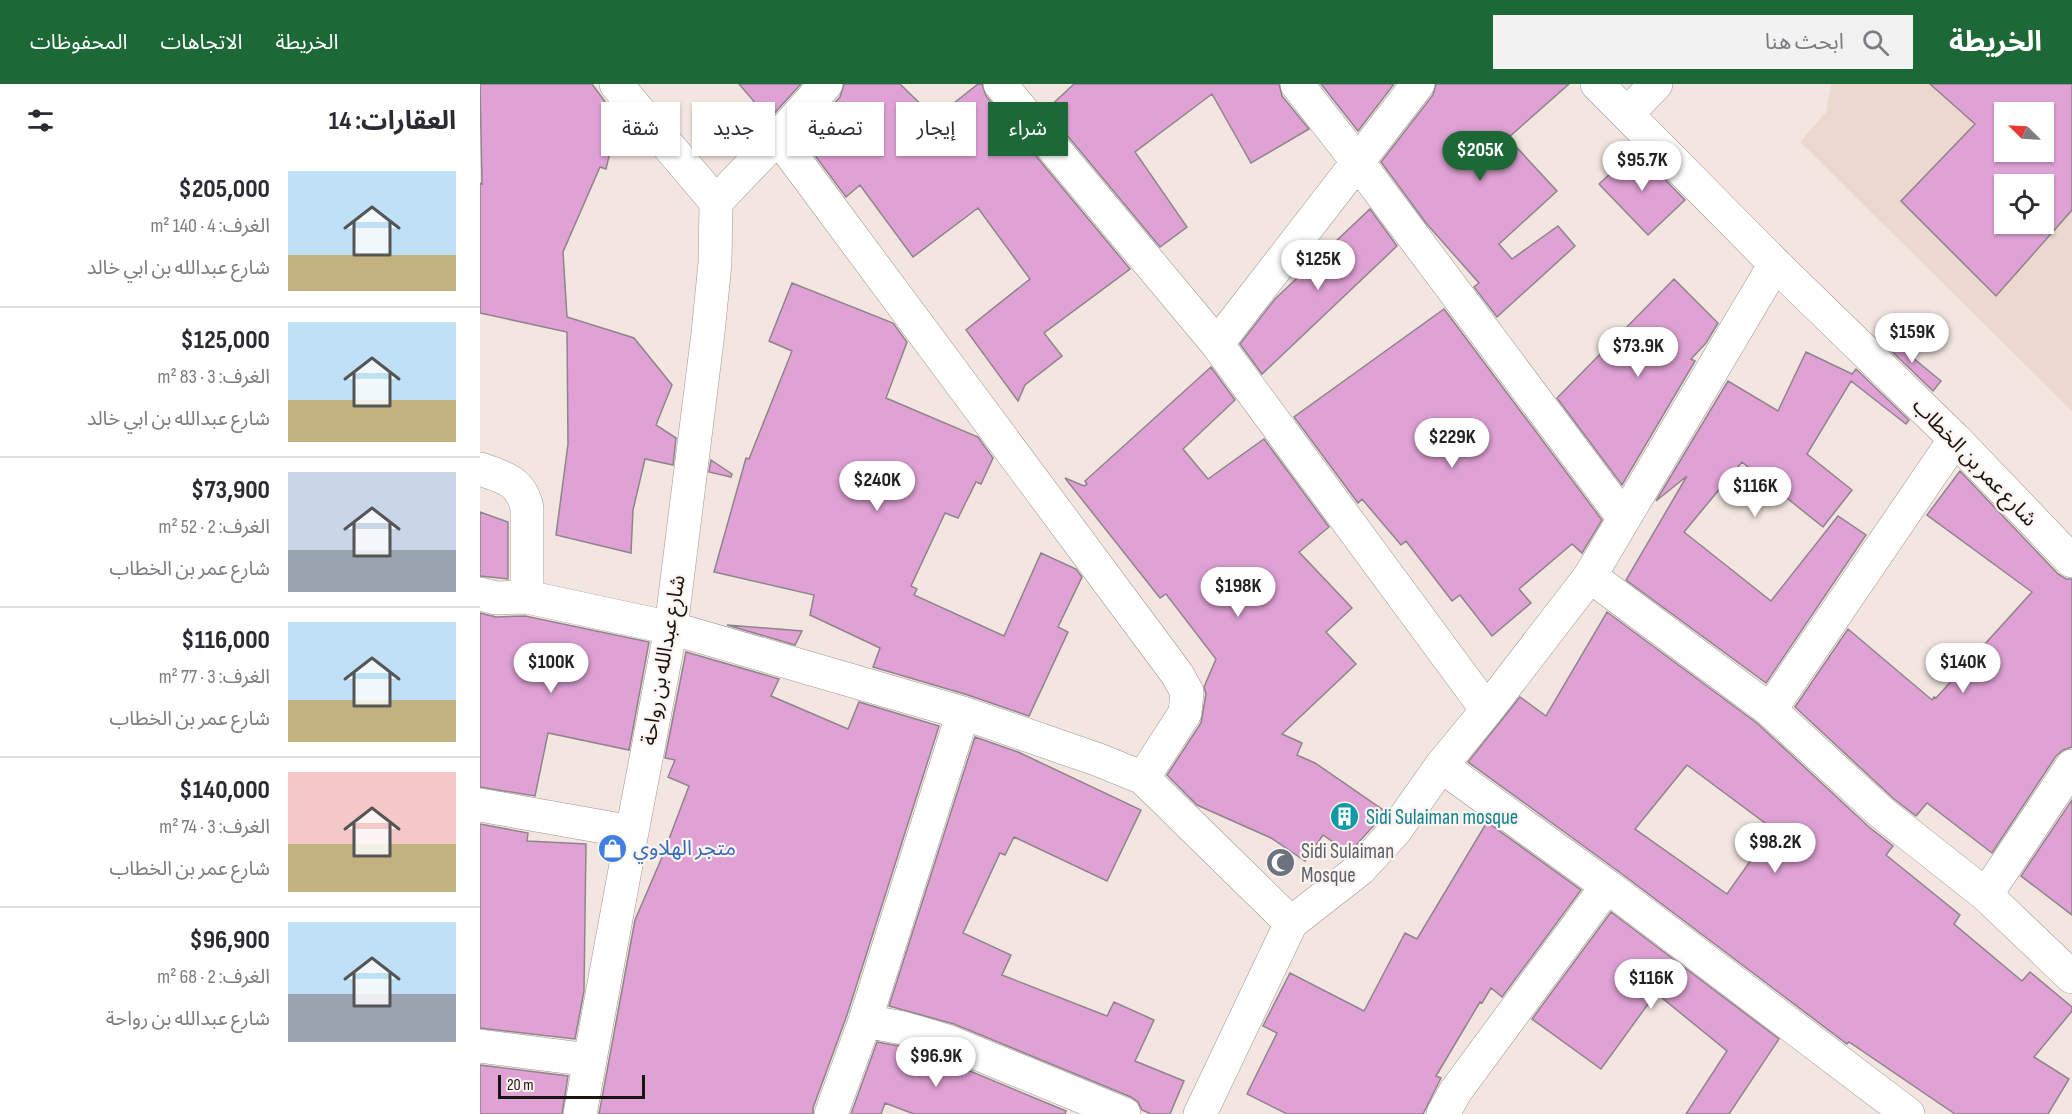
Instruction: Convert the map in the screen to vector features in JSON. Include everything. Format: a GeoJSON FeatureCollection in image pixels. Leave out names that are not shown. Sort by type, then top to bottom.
{"type":"FeatureCollection","features":[{"type":"Feature","properties":{"kind":"street"},"geometry":{"type":"LineString","coordinates":[[616,84],[716,202],[826,84]]}},
{"type":"Feature","properties":{"kind":"street"},"geometry":{"type":"LineString","coordinates":[[999,84],[1217,344],[1487,710]]}},
{"type":"Feature","properties":{"kind":"street"},"geometry":{"type":"LineString","coordinates":[[1297,84],[1623,517]]}},
{"type":"Feature","properties":{"kind":"street"},"geometry":{"type":"LineString","coordinates":[[1217,344],[1418,84]]}},
{"type":"Feature","properties":{"kind":"street","name":"شارع عمر بن الخطاب"},"geometry":{"type":"LineString","coordinates":[[1597,84],[1775,264],[1955,439],[2072,561]]}},
{"type":"Feature","properties":{"kind":"street"},"geometry":{"type":"LineString","coordinates":[[1627,114],[1656,84]]}},
{"type":"Feature","properties":{"kind":"street"},"geometry":{"type":"LineString","coordinates":[[778,137],[1177,674],[1187,692],[1185,713],[1143,778]]}},
{"type":"Feature","properties":{"kind":"street","name":"شارع عبدالله بن رواحة"},"geometry":{"type":"LineString","coordinates":[[580,1114],[672,628],[708,333],[715,263],[716,202]]}},
{"type":"Feature","properties":{"kind":"street"},"geometry":{"type":"LineString","coordinates":[[1200,1114],[1291,923],[1360,869],[1395,831],[1441,766],[1590,576],[1775,264]]}},
{"type":"Feature","properties":{"kind":"street"},"geometry":{"type":"LineString","coordinates":[[1770,710],[1955,439]]}},
{"type":"Feature","properties":{"kind":"street"},"geometry":{"type":"LineString","coordinates":[[480,468],[513,483],[525,499],[526,597]]}},
{"type":"Feature","properties":{"kind":"street"},"geometry":{"type":"LineString","coordinates":[[1590,576],[1770,710],[1882,813],[1986,895],[2072,977]]}},
{"type":"Feature","properties":{"kind":"street"},"geometry":{"type":"LineString","coordinates":[[480,594],[496,598],[526,597],[672,628],[963,713],[1099,760],[1143,778],[1291,923]]}},
{"type":"Feature","properties":{"kind":"street"},"geometry":{"type":"LineString","coordinates":[[831,1114],[865,1020],[963,713]]}},
{"type":"Feature","properties":{"kind":"street"},"geometry":{"type":"LineString","coordinates":[[1441,766],[1607,886],[1908,1114]]}},
{"type":"Feature","properties":{"kind":"street"},"geometry":{"type":"LineString","coordinates":[[1986,895],[2072,766]]}},
{"type":"Feature","properties":{"kind":"street"},"geometry":{"type":"LineString","coordinates":[[480,805],[632,832]]}},
{"type":"Feature","properties":{"kind":"street"},"geometry":{"type":"LineString","coordinates":[[1443,1114],[1455,1092],[1607,886]]}},
{"type":"Feature","properties":{"kind":"street"},"geometry":{"type":"LineString","coordinates":[[865,1020],[947,1041],[1124,1114]]}},
{"type":"Feature","properties":{"kind":"street"},"geometry":{"type":"LineString","coordinates":[[480,1046],[590,1059]]}},
{"type":"Feature","properties":{"kind":"shaded area"},"geometry":{"type":"Polygon","coordinates":[[[1831,84],[2072,84],[2072,411],[1800,142],[1826,112],[1831,84]]]}},
{"type":"Feature","properties":{"kind":"building"},"geometry":{"type":"Polygon","coordinates":[[[480,84],[592,84],[605,102],[601,102],[601,156],[609,156],[606,169],[600,167],[563,252],[567,317],[634,338],[672,385],[656,425],[676,438],[673,465],[645,459],[633,510],[631,553],[556,535],[568,444],[567,332],[480,313],[480,183],[482,184],[480,84]]]}},
{"type":"Feature","properties":{"kind":"building"},"geometry":{"type":"Polygon","coordinates":[[[739,84],[801,84],[775,112],[775,102],[754,102],[739,84]]]}},
{"type":"Feature","properties":{"kind":"building"},"geometry":{"type":"Polygon","coordinates":[[[844,84],[900,84],[919,102],[896,102],[896,156],[976,156],[976,102],[955,102],[978,84],[982,84],[991,102],[988,102],[988,156],[1036,156],[1130,269],[1044,333],[1062,356],[1025,385],[1018,401],[966,330],[1030,279],[978,208],[913,257],[860,185],[846,197],[815,156],[884,156],[884,102],[835,102],[840,97],[844,84]]]}},
{"type":"Feature","properties":{"kind":"building"},"geometry":{"type":"Polygon","coordinates":[[[1074,84],[1279,84],[1282,96],[1309,129],[1251,163],[1212,94],[1135,152],[1187,227],[1160,247],[1068,136],[1068,102],[1055,102],[1074,84]]]}},
{"type":"Feature","properties":{"kind":"building"},"geometry":{"type":"Polygon","coordinates":[[[1321,84],[1394,84],[1358,131],[1321,84]]]}},
{"type":"Feature","properties":{"kind":"building"},"geometry":{"type":"Polygon","coordinates":[[[1436,84],[1569,84],[1508,138],[1557,191],[1499,244],[1512,259],[1558,226],[1575,246],[1497,317],[1474,287],[1479,283],[1426,223],[1381,162],[1433,95],[1436,84]]]}},
{"type":"Feature","properties":{"kind":"building"},"geometry":{"type":"Polygon","coordinates":[[[1930,84],[2072,84],[2072,210],[2054,230],[2054,174],[1994,174],[1994,234],[2051,234],[1996,296],[1901,201],[1975,124],[1930,84]]]}},
{"type":"Feature","properties":{"kind":"building"},"geometry":{"type":"Polygon","coordinates":[[[1636,150],[1685,200],[1648,235],[1599,184],[1636,150]]]}},
{"type":"Feature","properties":{"kind":"building"},"geometry":{"type":"Polygon","coordinates":[[[1370,209],[1397,246],[1262,374],[1240,344],[1275,299],[1370,209]]]}},
{"type":"Feature","properties":{"kind":"building"},"geometry":{"type":"Polygon","coordinates":[[[1674,279],[1718,323],[1706,343],[1691,359],[1695,361],[1622,485],[1557,398],[1674,279]]]}},
{"type":"Feature","properties":{"kind":"building"},"geometry":{"type":"Polygon","coordinates":[[[792,283],[893,323],[907,342],[886,398],[978,437],[993,458],[981,484],[976,482],[958,518],[945,513],[911,586],[917,589],[914,595],[1004,636],[1041,553],[1076,569],[1082,577],[1058,627],[1068,632],[1029,716],[873,667],[880,648],[810,615],[814,595],[714,572],[746,458],[749,459],[792,351],[769,341],[792,283]]]}},
{"type":"Feature","properties":{"kind":"building"},"geometry":{"type":"Polygon","coordinates":[[[1444,309],[1602,520],[1582,553],[1572,544],[1519,589],[1531,603],[1492,636],[1460,595],[1452,601],[1406,541],[1401,545],[1362,499],[1358,503],[1294,417],[1444,309]]]}},
{"type":"Feature","properties":{"kind":"building"},"geometry":{"type":"Polygon","coordinates":[[[1884,334],[1941,381],[1933,391],[1880,340],[1884,334]]]}},
{"type":"Feature","properties":{"kind":"building"},"geometry":{"type":"Polygon","coordinates":[[[1806,352],[1852,374],[1856,369],[1909,420],[1906,424],[1851,381],[1807,454],[1852,490],[1823,527],[1742,462],[1684,532],[1771,601],[1838,516],[1866,535],[1766,683],[1626,580],[1687,476],[1656,501],[1728,381],[1778,411],[1806,352]]]}},
{"type":"Feature","properties":{"kind":"building"},"geometry":{"type":"Polygon","coordinates":[[[1211,367],[1235,400],[1183,449],[1208,479],[1264,439],[1329,527],[1299,552],[1352,608],[1326,632],[1356,664],[1282,734],[1302,743],[1297,755],[1315,763],[1386,812],[1349,853],[1323,835],[1305,861],[1271,838],[1197,805],[1167,775],[1201,723],[1206,694],[1204,687],[1216,659],[1166,594],[1160,598],[1065,478],[1084,486],[1087,484],[1085,481],[1211,367]]]}},
{"type":"Feature","properties":{"kind":"building"},"geometry":{"type":"Polygon","coordinates":[[[711,460],[732,474],[731,477],[709,472],[711,460]]]}},
{"type":"Feature","properties":{"kind":"building"},"geometry":{"type":"Polygon","coordinates":[[[1960,471],[2058,574],[2066,579],[2072,579],[2072,747],[2056,756],[1992,853],[1927,803],[1916,816],[1894,799],[1795,707],[1848,629],[1932,700],[2032,592],[1927,515],[1960,471]]]}},
{"type":"Feature","properties":{"kind":"building"},"geometry":{"type":"Polygon","coordinates":[[[480,512],[508,522],[508,579],[480,576],[480,512]]]}},
{"type":"Feature","properties":{"kind":"building"},"geometry":{"type":"Polygon","coordinates":[[[1607,612],[1758,724],[1869,827],[1893,846],[1886,855],[1960,915],[1954,924],[2022,981],[2030,972],[2072,1007],[2072,1011],[2034,1057],[2069,1079],[2048,1114],[1955,1114],[1849,1042],[1847,1044],[1618,871],[1468,762],[1520,697],[1546,716],[1607,612]],[[1687,765],[1635,829],[1727,894],[1773,829],[1687,765]]]}},
{"type":"Feature","properties":{"kind":"building"},"geometry":{"type":"Polygon","coordinates":[[[480,613],[496,617],[525,616],[649,642],[629,750],[548,733],[535,796],[480,787],[480,613]]]}},
{"type":"Feature","properties":{"kind":"building"},"geometry":{"type":"Polygon","coordinates":[[[727,625],[802,631],[795,645],[727,625]]]}},
{"type":"Feature","properties":{"kind":"building"},"geometry":{"type":"Polygon","coordinates":[[[686,652],[779,679],[771,696],[848,729],[859,702],[939,726],[847,1015],[813,1108],[813,1114],[599,1114],[635,920],[689,786],[668,777],[675,760],[665,758],[686,652]]]}},
{"type":"Feature","properties":{"kind":"building"},"geometry":{"type":"Polygon","coordinates":[[[975,737],[1018,752],[1141,810],[1107,881],[1014,837],[1005,855],[1000,853],[963,933],[1011,955],[1002,975],[1107,1016],[1114,1002],[1154,1020],[1135,1061],[1184,1081],[1170,1114],[1151,1114],[1142,1110],[1138,1102],[1131,1097],[954,1024],[889,1006],[975,737]]]}},
{"type":"Feature","properties":{"kind":"building"},"geometry":{"type":"Polygon","coordinates":[[[2072,800],[2072,915],[2021,876],[2072,800]]]}},
{"type":"Feature","properties":{"kind":"building"},"geometry":{"type":"Polygon","coordinates":[[[1487,822],[1581,890],[1502,997],[1491,988],[1482,1003],[1480,1002],[1436,1076],[1441,1078],[1423,1114],[1287,1114],[1247,1094],[1277,1033],[1263,1026],[1290,973],[1364,1011],[1405,933],[1417,939],[1487,822]]]}},
{"type":"Feature","properties":{"kind":"building"},"geometry":{"type":"Polygon","coordinates":[[[480,824],[528,833],[527,841],[586,844],[584,991],[575,1039],[480,1028],[480,824]]]}},
{"type":"Feature","properties":{"kind":"building"},"geometry":{"type":"Polygon","coordinates":[[[1611,912],[1779,1039],[1729,1114],[1686,1114],[1727,1051],[1656,993],[1601,1069],[1532,1019],[1611,912]]]}},
{"type":"Feature","properties":{"kind":"building"},"geometry":{"type":"Polygon","coordinates":[[[877,1042],[941,1059],[1066,1111],[1065,1114],[914,1114],[885,1103],[881,1114],[851,1114],[877,1042]]]}},
{"type":"Feature","properties":{"kind":"building"},"geometry":{"type":"Polygon","coordinates":[[[480,1065],[568,1076],[562,1114],[480,1114],[480,1065]]]}},
{"type":"Feature","properties":{"kind":"place","name":"Sidi Sulaiman mosque"},"geometry":{"type":"Point","coordinates":[1345,817]}},
{"type":"Feature","properties":{"kind":"place","name":"متجر الهلاوي"},"geometry":{"type":"Point","coordinates":[612,848]}},
{"type":"Feature","properties":{"kind":"place","name":"Sidi Sulaiman Mosque"},"geometry":{"type":"Point","coordinates":[1280,863]}}]}
